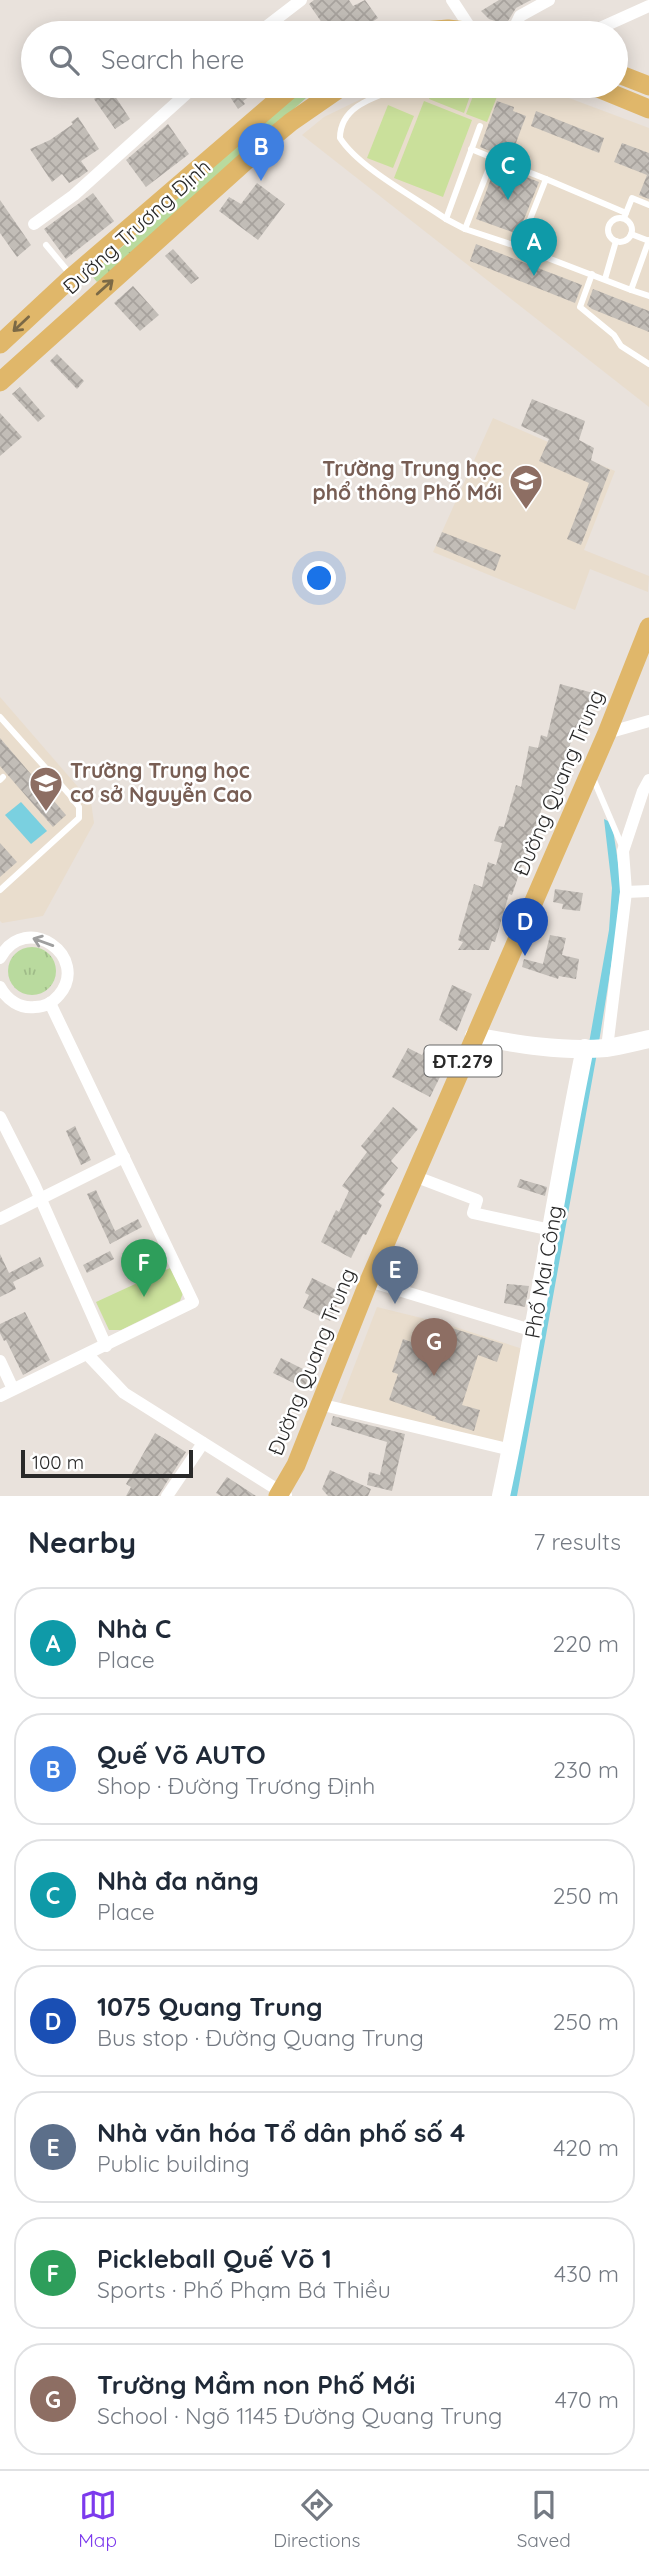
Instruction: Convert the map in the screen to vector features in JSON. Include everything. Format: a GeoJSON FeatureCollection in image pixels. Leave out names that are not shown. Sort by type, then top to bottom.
{"type":"FeatureCollection","features":[{"type":"Feature","properties":{"kind":"main road"},"geometry":{"type":"LineString","coordinates":[[628,78],[649,86]]}},
{"type":"Feature","properties":{"kind":"main road","name":"Đường Trương Định"},"geometry":{"type":"LineString","coordinates":[[0,344],[266,98]]}},
{"type":"Feature","properties":{"kind":"main road","name":"Đường Trương Định"},"geometry":{"type":"LineString","coordinates":[[0,383],[291,122],[325,98]]}},
{"type":"Feature","properties":{"kind":"main road"},"geometry":{"type":"LineString","coordinates":[[622,98],[649,109]]}},
{"type":"Feature","properties":{"kind":"main road"},"geometry":{"type":"LineString","coordinates":[[47,300],[67,321]]}},
{"type":"Feature","properties":{"kind":"main road","name":"Đường Quang Trung"},"geometry":{"type":"LineString","coordinates":[[282,1495],[369,1280],[607,733],[648,632]]}},
{"type":"Feature","properties":{"kind":"street"},"geometry":{"type":"LineString","coordinates":[[274,21],[301,0]]}},
{"type":"Feature","properties":{"kind":"street"},"geometry":{"type":"LineString","coordinates":[[452,0],[464,21]]}},
{"type":"Feature","properties":{"kind":"street"},"geometry":{"type":"LineString","coordinates":[[518,21],[520,16],[549,0]]}},
{"type":"Feature","properties":{"kind":"street"},"geometry":{"type":"LineString","coordinates":[[615,21],[649,5]]}},
{"type":"Feature","properties":{"kind":"street"},"geometry":{"type":"LineString","coordinates":[[34,224],[74,195],[182,98]]}},
{"type":"Feature","properties":{"kind":"street"},"geometry":{"type":"LineString","coordinates":[[607,733],[649,721]]}},
{"type":"Feature","properties":{"kind":"street"},"geometry":{"type":"LineString","coordinates":[[607,1048],[626,892],[624,851],[643,790],[649,780]]}},
{"type":"Feature","properties":{"kind":"street"},"geometry":{"type":"LineString","coordinates":[[626,892],[649,891]]}},
{"type":"Feature","properties":{"kind":"street"},"geometry":{"type":"LineString","coordinates":[[0,987],[6,996],[19,1005],[35,1007],[50,1003],[62,990],[67,977],[66,964],[60,951],[45,940],[19,940],[2,949]]}},
{"type":"Feature","properties":{"kind":"street"},"geometry":{"type":"LineString","coordinates":[[0,1396],[192,1302],[50,1003]]}},
{"type":"Feature","properties":{"kind":"street"},"geometry":{"type":"LineString","coordinates":[[474,1036],[515,1044],[585,1048],[607,1048],[649,1039]]}},
{"type":"Feature","properties":{"kind":"street","name":"Phố Mai Công"},"geometry":{"type":"LineString","coordinates":[[501,1496],[585,1048]]}},
{"type":"Feature","properties":{"kind":"street"},"geometry":{"type":"LineString","coordinates":[[0,1117],[41,1200],[106,1346]]}},
{"type":"Feature","properties":{"kind":"street"},"geometry":{"type":"LineString","coordinates":[[0,1219],[124,1157]]}},
{"type":"Feature","properties":{"kind":"street"},"geometry":{"type":"LineString","coordinates":[[414,1176],[477,1200],[473,1213],[551,1230]]}},
{"type":"Feature","properties":{"kind":"street"},"geometry":{"type":"LineString","coordinates":[[369,1280],[534,1331]]}},
{"type":"Feature","properties":{"kind":"street"},"geometry":{"type":"LineString","coordinates":[[88,1355],[124,1393],[282,1495]]}},
{"type":"Feature","properties":{"kind":"street"},"geometry":{"type":"LineString","coordinates":[[0,1361],[13,1389]]}},
{"type":"Feature","properties":{"kind":"street"},"geometry":{"type":"LineString","coordinates":[[319,1404],[511,1450]]}},
{"type":"Feature","properties":{"kind":"street"},"geometry":{"type":"LineString","coordinates":[[167,1496],[202,1443]]}},
{"type":"Feature","properties":{"kind":"lane"},"geometry":{"type":"LineString","coordinates":[[379,98],[350,111],[340,130],[340,138],[356,156],[380,175],[465,229],[649,296]]}},
{"type":"Feature","properties":{"kind":"lane"},"geometry":{"type":"LineString","coordinates":[[446,219],[480,126]]}},
{"type":"Feature","properties":{"kind":"lane"},"geometry":{"type":"LineString","coordinates":[[471,149],[625,215],[632,226],[631,234],[627,240],[616,242]]}},
{"type":"Feature","properties":{"kind":"lane"},"geometry":{"type":"LineString","coordinates":[[465,229],[493,158]]}},
{"type":"Feature","properties":{"kind":"lane"},"geometry":{"type":"LineString","coordinates":[[519,247],[545,179]]}},
{"type":"Feature","properties":{"kind":"lane"},"geometry":{"type":"LineString","coordinates":[[616,242],[608,233],[608,226],[616,218],[625,215],[632,198],[649,205]]}},
{"type":"Feature","properties":{"kind":"lane"},"geometry":{"type":"LineString","coordinates":[[631,234],[649,241],[631,290]]}},
{"type":"Feature","properties":{"kind":"lane"},"geometry":{"type":"LineString","coordinates":[[605,279],[616,242]]}},
{"type":"Feature","properties":{"kind":"lane"},"geometry":{"type":"LineString","coordinates":[[46,245],[72,276]]}},
{"type":"Feature","properties":{"kind":"lane"},"geometry":{"type":"LineString","coordinates":[[592,274],[580,307],[614,335],[621,346],[649,364]]}},
{"type":"Feature","properties":{"kind":"lane"},"geometry":{"type":"LineString","coordinates":[[0,717],[79,807],[79,818],[0,890]]}},
{"type":"Feature","properties":{"kind":"lane"},"geometry":{"type":"LineString","coordinates":[[590,771],[624,851]]}},
{"type":"Feature","properties":{"kind":"shaded area"},"geometry":{"type":"Polygon","coordinates":[[[363,98],[569,98],[649,128],[649,407],[302,135],[324,117],[363,98]]]}},
{"type":"Feature","properties":{"kind":"shaded area","name":"Trường Trung học phổ thông Phố Mới"},"geometry":{"type":"Polygon","coordinates":[[[493,418],[615,471],[584,550],[649,576],[648,592],[590,569],[575,610],[433,552],[493,418]]]}},
{"type":"Feature","properties":{"kind":"shaded area","name":"Trường Trung học cơ sở Nguyễn Cao"},"geometry":{"type":"Polygon","coordinates":[[[0,697],[91,802],[94,823],[43,916],[2,923],[0,921],[0,697]]]}},
{"type":"Feature","properties":{"kind":"shaded area"},"geometry":{"type":"Polygon","coordinates":[[[377,1307],[446,1324],[523,1349],[506,1447],[340,1403],[377,1307]]]}},
{"type":"Feature","properties":{"kind":"green space"},"geometry":{"type":"Polygon","coordinates":[[[291,98],[306,98],[115,270],[97,282],[92,276],[291,98]]]}},
{"type":"Feature","properties":{"kind":"green space"},"geometry":{"type":"Polygon","coordinates":[[[429,98],[469,98],[464,113],[429,98]]]}},
{"type":"Feature","properties":{"kind":"green space"},"geometry":{"type":"Polygon","coordinates":[[[472,98],[496,98],[487,122],[466,114],[472,98]]]}},
{"type":"Feature","properties":{"kind":"green space"},"geometry":{"type":"Polygon","coordinates":[[[424,101],[472,120],[443,197],[394,178],[424,101]]]}},
{"type":"Feature","properties":{"kind":"green space"},"geometry":{"type":"Polygon","coordinates":[[[388,105],[414,116],[393,168],[367,158],[388,105]]]}},
{"type":"Feature","properties":{"kind":"green space"},"geometry":{"type":"Polygon","coordinates":[[[32,947],[41,948],[49,954],[55,962],[55,980],[49,988],[41,994],[32,995],[23,994],[15,988],[9,980],[8,971],[9,962],[15,954],[23,948],[32,947]]]}},
{"type":"Feature","properties":{"kind":"green space"},"geometry":{"type":"Polygon","coordinates":[[[170,1268],[183,1293],[180,1301],[121,1330],[109,1330],[96,1302],[170,1268]]]}},
{"type":"Feature","properties":{"kind":"water"},"geometry":{"type":"Polygon","coordinates":[[[21,802],[47,831],[31,844],[5,815],[21,802]]]}},
{"type":"Feature","properties":{"kind":"water"},"geometry":{"type":"Polygon","coordinates":[[[604,819],[612,823],[621,882],[616,935],[517,1496],[509,1496],[609,930],[612,888],[604,819]]]}},
{"type":"Feature","properties":{"kind":"building"},"geometry":{"type":"Polygon","coordinates":[[[314,0],[349,0],[353,6],[365,0],[378,18],[374,21],[321,21],[309,4],[314,0]]]}},
{"type":"Feature","properties":{"kind":"building"},"geometry":{"type":"Polygon","coordinates":[[[499,0],[531,0],[516,8],[508,21],[489,19],[481,11],[499,0]]]}},
{"type":"Feature","properties":{"kind":"building"},"geometry":{"type":"Polygon","coordinates":[[[116,98],[130,119],[115,129],[94,99],[116,98]]]}},
{"type":"Feature","properties":{"kind":"building"},"geometry":{"type":"Polygon","coordinates":[[[231,98],[247,98],[243,101],[245,104],[238,109],[231,98]]]}},
{"type":"Feature","properties":{"kind":"building"},"geometry":{"type":"Polygon","coordinates":[[[497,101],[514,107],[513,111],[526,116],[510,159],[480,147],[497,101]]]}},
{"type":"Feature","properties":{"kind":"building"},"geometry":{"type":"Polygon","coordinates":[[[536,111],[604,138],[599,153],[531,126],[536,111]]]}},
{"type":"Feature","properties":{"kind":"building"},"geometry":{"type":"Polygon","coordinates":[[[78,117],[99,149],[81,161],[88,171],[80,177],[69,183],[62,174],[52,182],[30,149],[50,140],[73,124],[71,122],[78,117]]]}},
{"type":"Feature","properties":{"kind":"building"},"geometry":{"type":"Polygon","coordinates":[[[168,124],[189,154],[146,187],[126,160],[168,124]]]}},
{"type":"Feature","properties":{"kind":"building"},"geometry":{"type":"Polygon","coordinates":[[[622,143],[649,153],[649,199],[639,195],[647,175],[614,162],[622,143]]]}},
{"type":"Feature","properties":{"kind":"building"},"geometry":{"type":"Polygon","coordinates":[[[496,165],[539,182],[518,234],[476,219],[496,165]]]}},
{"type":"Feature","properties":{"kind":"building"},"geometry":{"type":"Polygon","coordinates":[[[257,183],[285,204],[258,240],[219,211],[229,197],[241,204],[257,183]]]}},
{"type":"Feature","properties":{"kind":"building"},"geometry":{"type":"Polygon","coordinates":[[[93,193],[114,221],[66,259],[44,229],[93,193]]]}},
{"type":"Feature","properties":{"kind":"building"},"geometry":{"type":"Polygon","coordinates":[[[0,200],[31,245],[17,257],[0,233],[0,200]]]}},
{"type":"Feature","properties":{"kind":"building"},"geometry":{"type":"Polygon","coordinates":[[[476,244],[582,285],[575,303],[470,261],[476,244]]]}},
{"type":"Feature","properties":{"kind":"building"},"geometry":{"type":"Polygon","coordinates":[[[173,249],[199,278],[191,284],[165,256],[173,249]]]}},
{"type":"Feature","properties":{"kind":"building"},"geometry":{"type":"Polygon","coordinates":[[[133,286],[159,315],[140,331],[114,303],[133,286]]]}},
{"type":"Feature","properties":{"kind":"building"},"geometry":{"type":"Polygon","coordinates":[[[593,289],[649,311],[649,332],[592,309],[587,305],[593,289]]]}},
{"type":"Feature","properties":{"kind":"building"},"geometry":{"type":"Polygon","coordinates":[[[57,354],[84,381],[77,389],[50,361],[57,354]]]}},
{"type":"Feature","properties":{"kind":"building"},"geometry":{"type":"Polygon","coordinates":[[[20,387],[45,416],[38,422],[12,394],[20,387]]]}},
{"type":"Feature","properties":{"kind":"building"},"geometry":{"type":"Polygon","coordinates":[[[532,399],[585,421],[579,440],[594,448],[591,460],[610,470],[581,545],[567,539],[589,483],[539,461],[549,439],[521,426],[532,399]]]}},
{"type":"Feature","properties":{"kind":"building"},"geometry":{"type":"Polygon","coordinates":[[[0,413],[22,437],[0,456],[0,413]]]}},
{"type":"Feature","properties":{"kind":"building"},"geometry":{"type":"Polygon","coordinates":[[[442,532],[501,555],[495,571],[436,546],[442,532]]]}},
{"type":"Feature","properties":{"kind":"building"},"geometry":{"type":"Polygon","coordinates":[[[560,684],[593,693],[580,732],[575,731],[568,750],[562,782],[558,781],[551,806],[543,804],[524,866],[522,865],[512,895],[509,894],[495,942],[492,941],[489,950],[458,950],[463,942],[458,940],[474,884],[482,887],[488,862],[496,865],[502,843],[494,841],[499,826],[504,827],[516,785],[521,787],[529,746],[538,748],[541,735],[547,737],[560,684]]]}},
{"type":"Feature","properties":{"kind":"building"},"geometry":{"type":"Polygon","coordinates":[[[0,738],[66,815],[53,827],[0,766],[0,738]]]}},
{"type":"Feature","properties":{"kind":"building"},"geometry":{"type":"Polygon","coordinates":[[[0,843],[17,862],[0,877],[0,843]]]}},
{"type":"Feature","properties":{"kind":"building"},"geometry":{"type":"Polygon","coordinates":[[[555,889],[583,893],[580,911],[562,909],[563,904],[553,902],[555,889]]]}},
{"type":"Feature","properties":{"kind":"building"},"geometry":{"type":"Polygon","coordinates":[[[550,935],[566,938],[562,955],[579,959],[576,979],[559,976],[558,979],[522,967],[524,959],[543,964],[550,935]]]}},
{"type":"Feature","properties":{"kind":"building"},"geometry":{"type":"Polygon","coordinates":[[[452,985],[472,994],[457,1031],[439,1020],[452,985]]]}},
{"type":"Feature","properties":{"kind":"building"},"geometry":{"type":"Polygon","coordinates":[[[408,1048],[422,1055],[426,1048],[444,1059],[435,1074],[440,1077],[430,1097],[392,1077],[408,1048]]]}},
{"type":"Feature","properties":{"kind":"building"},"geometry":{"type":"Polygon","coordinates":[[[393,1107],[418,1129],[391,1161],[398,1168],[381,1191],[385,1194],[378,1202],[382,1205],[351,1258],[321,1242],[336,1210],[339,1212],[349,1191],[342,1186],[367,1152],[361,1146],[393,1107]]]}},
{"type":"Feature","properties":{"kind":"building"},"geometry":{"type":"Polygon","coordinates":[[[75,1126],[91,1160],[81,1165],[66,1131],[75,1126]]]}},
{"type":"Feature","properties":{"kind":"building"},"geometry":{"type":"Polygon","coordinates":[[[520,1179],[547,1187],[545,1196],[517,1187],[520,1179]]]}},
{"type":"Feature","properties":{"kind":"building"},"geometry":{"type":"Polygon","coordinates":[[[96,1190],[115,1231],[138,1219],[142,1227],[110,1244],[87,1194],[96,1190]]]}},
{"type":"Feature","properties":{"kind":"building"},"geometry":{"type":"Polygon","coordinates":[[[110,1251],[114,1259],[87,1273],[83,1265],[110,1251]]]}},
{"type":"Feature","properties":{"kind":"building"},"geometry":{"type":"Polygon","coordinates":[[[0,1254],[9,1273],[40,1257],[44,1266],[13,1282],[16,1289],[0,1297],[0,1254]]]}},
{"type":"Feature","properties":{"kind":"building"},"geometry":{"type":"Polygon","coordinates":[[[312,1278],[343,1293],[330,1321],[303,1308],[309,1295],[305,1293],[312,1278]]]}},
{"type":"Feature","properties":{"kind":"building"},"geometry":{"type":"Polygon","coordinates":[[[507,1284],[529,1286],[525,1307],[504,1303],[507,1284]]]}},
{"type":"Feature","properties":{"kind":"building"},"geometry":{"type":"Polygon","coordinates":[[[25,1312],[50,1360],[23,1375],[0,1333],[0,1324],[25,1312]]]}},
{"type":"Feature","properties":{"kind":"building"},"geometry":{"type":"Polygon","coordinates":[[[436,1323],[503,1344],[497,1362],[478,1355],[462,1405],[480,1410],[474,1431],[389,1400],[398,1374],[392,1372],[403,1339],[428,1348],[436,1323]]]}},
{"type":"Feature","properties":{"kind":"building"},"geometry":{"type":"Polygon","coordinates":[[[281,1358],[311,1373],[304,1388],[273,1373],[281,1358]]]}},
{"type":"Feature","properties":{"kind":"building"},"geometry":{"type":"Polygon","coordinates":[[[333,1416],[405,1434],[392,1491],[367,1485],[369,1472],[380,1475],[387,1442],[331,1425],[333,1416]]]}},
{"type":"Feature","properties":{"kind":"building"},"geometry":{"type":"Polygon","coordinates":[[[155,1433],[186,1452],[158,1496],[126,1496],[131,1487],[126,1484],[155,1433]]]}},
{"type":"Feature","properties":{"kind":"building"},"geometry":{"type":"Polygon","coordinates":[[[330,1470],[371,1489],[368,1496],[328,1496],[322,1489],[330,1470]]]}},
{"type":"Feature","properties":{"kind":"building"},"geometry":{"type":"Polygon","coordinates":[[[227,1477],[256,1496],[221,1496],[216,1493],[227,1477]]]}},
{"type":"Feature","properties":{"kind":"place","name":"Quế Võ AUTO"},"geometry":{"type":"Point","coordinates":[261,181]}},
{"type":"Feature","properties":{"kind":"place","name":"Nhà đa năng"},"geometry":{"type":"Point","coordinates":[508,200]}},
{"type":"Feature","properties":{"kind":"place","name":"Nhà C"},"geometry":{"type":"Point","coordinates":[534,276]}},
{"type":"Feature","properties":{"kind":"place","name":"Trường Trung học phổ thông Phố Mới"},"geometry":{"type":"Point","coordinates":[526,511]}},
{"type":"Feature","properties":{"kind":"place","name":"Trường Trung học cơ sở Nguyễn Cao"},"geometry":{"type":"Point","coordinates":[46,813]}},
{"type":"Feature","properties":{"kind":"place","name":"1075 Quang Trung"},"geometry":{"type":"Point","coordinates":[525,956]}},
{"type":"Feature","properties":{"kind":"place","name":"Pickleball Quế Võ 1"},"geometry":{"type":"Point","coordinates":[144,1297]}},
{"type":"Feature","properties":{"kind":"place","name":"Nhà văn hóa Tổ dân phố số 4"},"geometry":{"type":"Point","coordinates":[395,1304]}},
{"type":"Feature","properties":{"kind":"place","name":"Trường Mầm non Phố Mới"},"geometry":{"type":"Point","coordinates":[434,1376]}}]}
